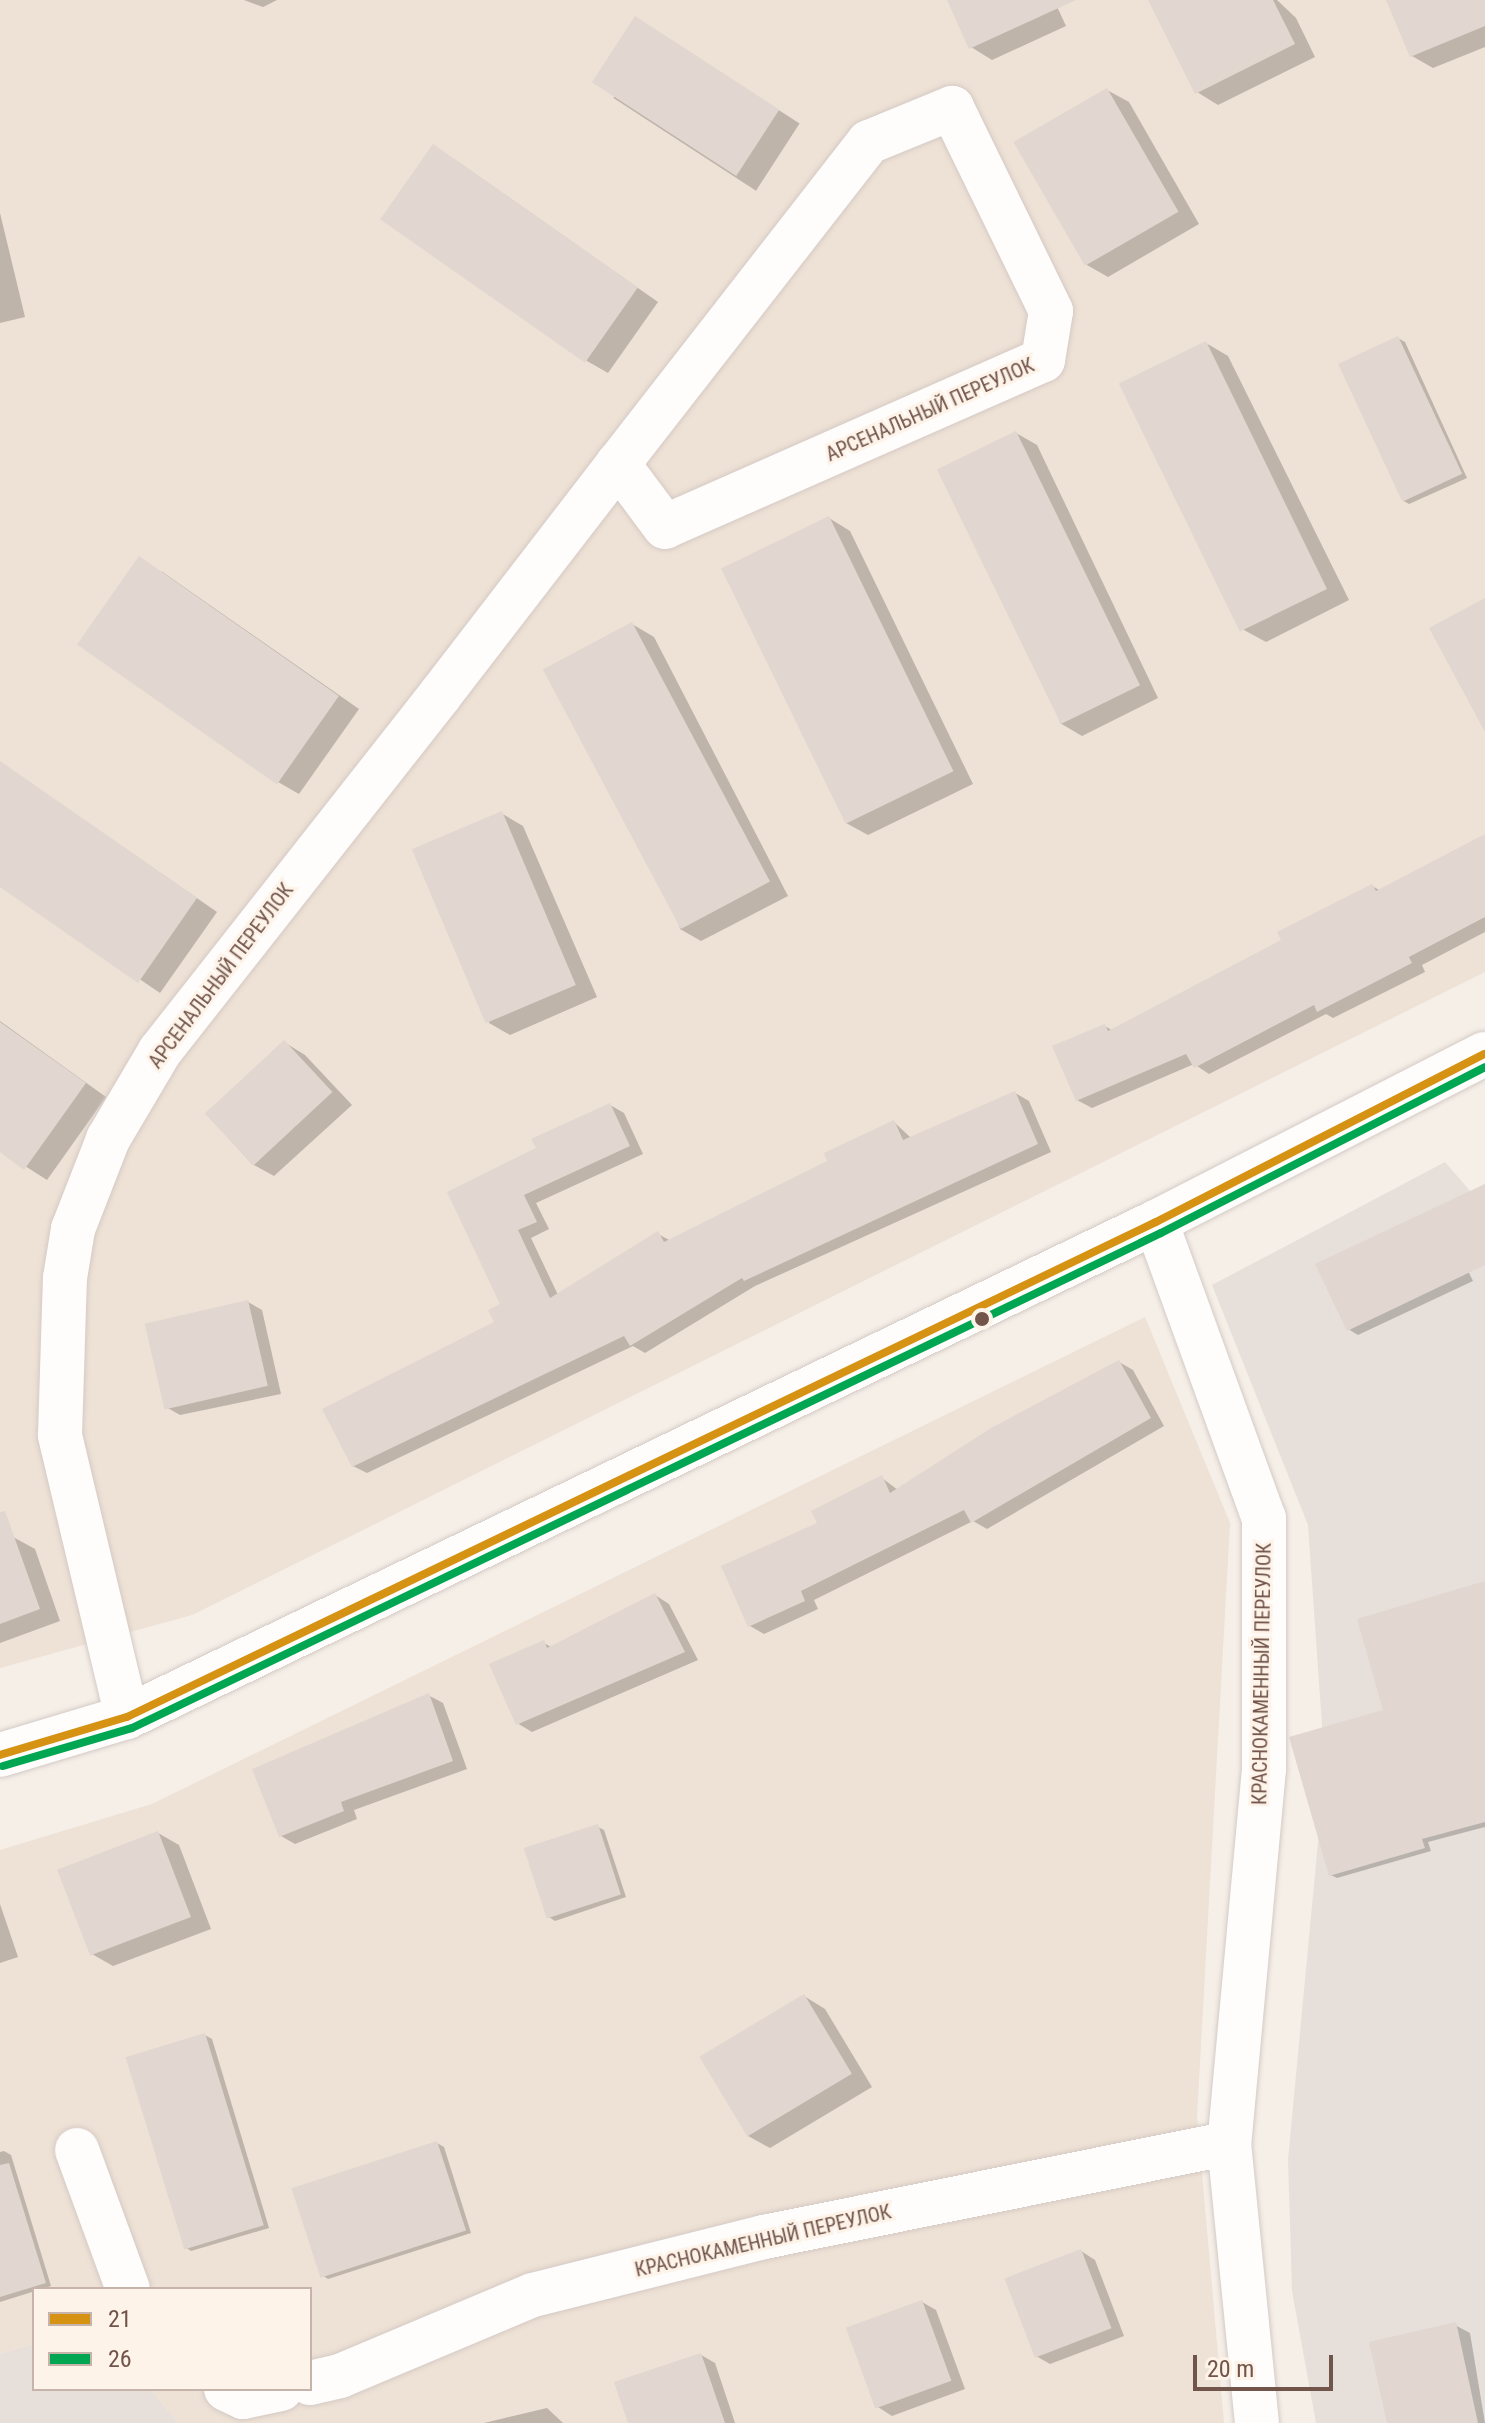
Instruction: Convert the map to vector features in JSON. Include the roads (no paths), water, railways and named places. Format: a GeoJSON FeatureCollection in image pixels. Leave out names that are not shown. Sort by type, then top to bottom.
{"type":"FeatureCollection","features":[{"type":"Feature","properties":{"kind":"street","name":"АРСЕНАЛЬНЫЙ ПЕРЕУЛОК"},"geometry":{"type":"LineString","coordinates":[[127,1717],[60,1435],[65,1278],[73,1229],[108,1139],[160,1051],[869,142],[952,108],[1051,311],[1043,360],[665,527],[618,464]]}},
{"type":"Feature","properties":{"kind":"street"},"geometry":{"type":"LineString","coordinates":[[0,1755],[127,1717],[1156,1222],[1485,1054]]}},
{"type":"Feature","properties":{"kind":"street","name":"КРАСНОКАМЕННЫЙ ПЕРЕУЛОК"},"geometry":{"type":"LineString","coordinates":[[1156,1222],[1264,1518],[1264,1769],[1229,2143],[1257,2423]]}},
{"type":"Feature","properties":{"kind":"street","name":"КРАСНОКАМЕННЫЙ ПЕРЕУЛОК"},"geometry":{"type":"LineString","coordinates":[[312,2383],[340,2376],[533,2295],[764,2237],[1229,2143]]}},
{"type":"Feature","properties":{"kind":"street"},"geometry":{"type":"LineString","coordinates":[[77,2150],[127,2287]]}},
{"type":"Feature","properties":{"kind":"street"},"geometry":{"type":"LineString","coordinates":[[230,2391],[243,2397],[272,2391]]}}]}
